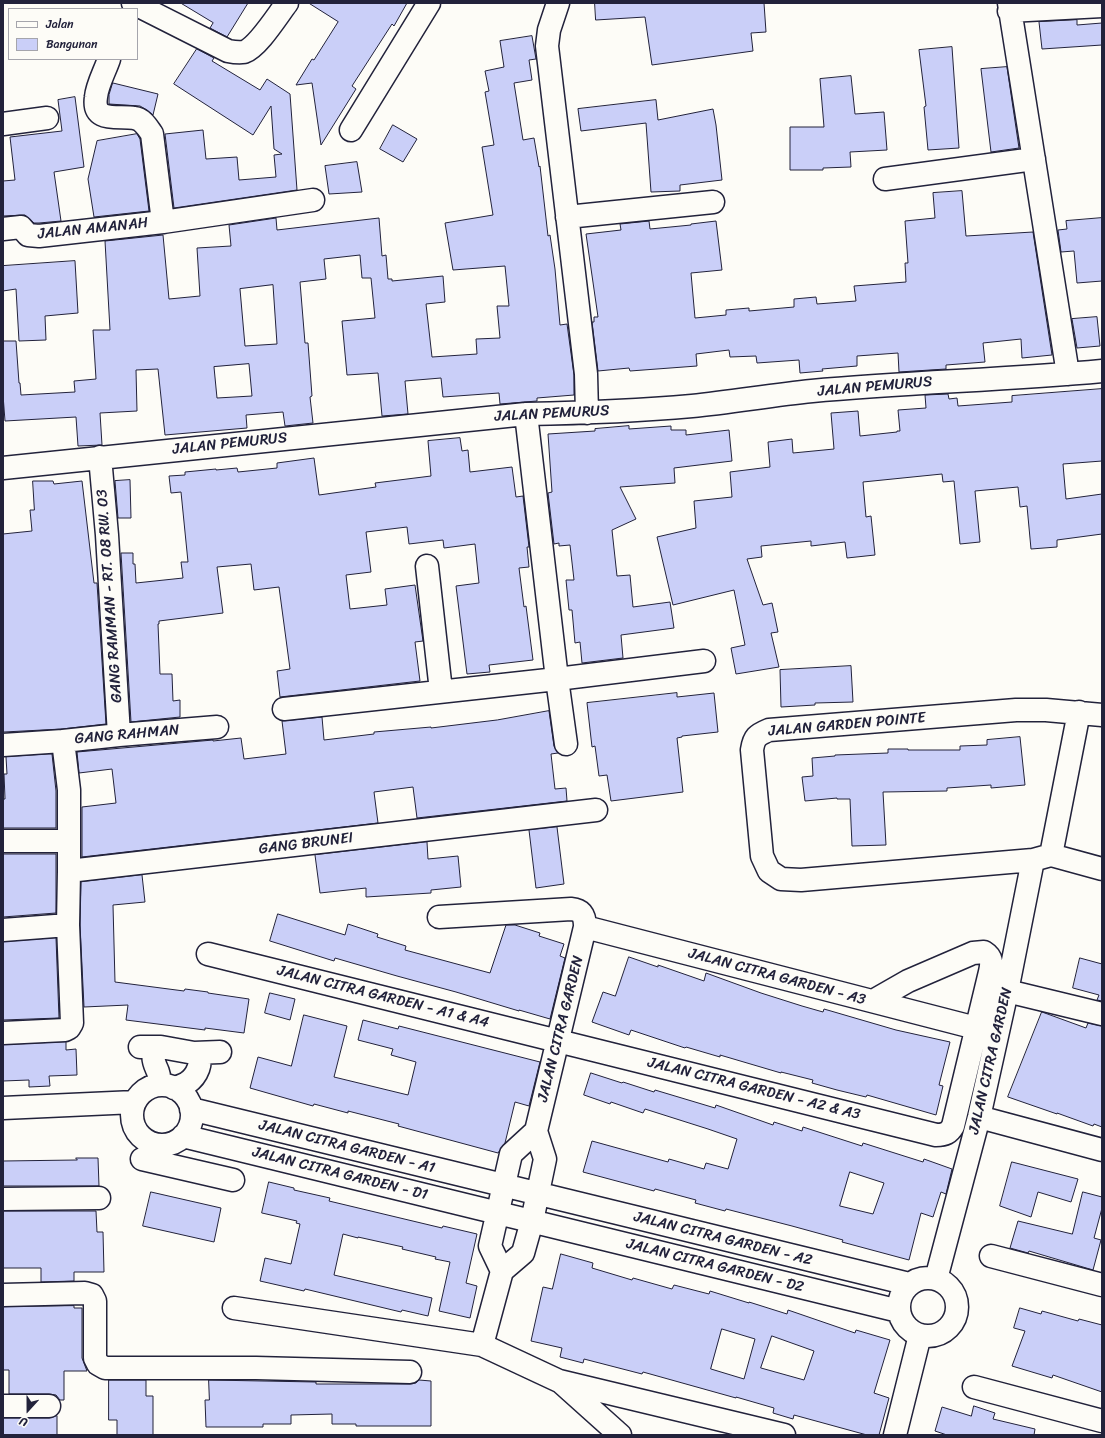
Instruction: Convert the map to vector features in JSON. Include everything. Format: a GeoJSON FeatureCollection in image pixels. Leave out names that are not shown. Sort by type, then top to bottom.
{"type":"FeatureCollection","features":[{"type":"Feature","properties":{"kind":"street"},"geometry":{"type":"LineString","coordinates":[[138,5],[228,51],[238,53],[256,45],[287,3]]}},
{"type":"Feature","properties":{"kind":"street"},"geometry":{"type":"LineString","coordinates":[[351,130],[429,3]]}},
{"type":"Feature","properties":{"kind":"street"},"geometry":{"type":"LineString","coordinates":[[558,3],[548,30],[548,46],[586,374],[587,413]]}},
{"type":"Feature","properties":{"kind":"street"},"geometry":{"type":"LineString","coordinates":[[1068,374],[1009,7],[1102,6]]}},
{"type":"Feature","properties":{"kind":"street","name":"JALAN AMANAH"},"geometry":{"type":"LineString","coordinates":[[109,60],[96,96],[95,106],[100,113],[111,118],[135,118],[145,124],[152,134],[163,222]]}},
{"type":"Feature","properties":{"kind":"street"},"geometry":{"type":"LineString","coordinates":[[3,124],[47,118]]}},
{"type":"Feature","properties":{"kind":"street"},"geometry":{"type":"LineString","coordinates":[[885,179],[1034,159]]}},
{"type":"Feature","properties":{"kind":"street","name":"JALAN AMANAH"},"geometry":{"type":"LineString","coordinates":[[3,228],[21,227],[28,234],[39,236],[163,222],[313,200]]}},
{"type":"Feature","properties":{"kind":"street"},"geometry":{"type":"LineString","coordinates":[[567,217],[713,202]]}},
{"type":"Feature","properties":{"kind":"street","name":"JALAN PEMURUS"},"geometry":{"type":"LineString","coordinates":[[3,468],[526,414],[587,413],[692,406],[811,392],[928,382],[1102,371]]}},
{"type":"Feature","properties":{"kind":"street"},"geometry":{"type":"LineString","coordinates":[[526,414],[566,744]]}},
{"type":"Feature","properties":{"kind":"street","name":"GANG RAMMAN - RT. 08 RW. 03"},"geometry":{"type":"LineString","coordinates":[[100,457],[119,735]]}},
{"type":"Feature","properties":{"kind":"street"},"geometry":{"type":"LineString","coordinates":[[427,566],[441,691]]}},
{"type":"Feature","properties":{"kind":"street"},"geometry":{"type":"LineString","coordinates":[[284,709],[704,661]]}},
{"type":"Feature","properties":{"kind":"street","name":"JALAN GARDEN POINTE"},"geometry":{"type":"LineString","coordinates":[[1042,857],[801,880],[780,879],[769,871],[762,856],[752,750],[753,742],[756,736],[769,730],[1016,710],[1046,710],[1102,715]]}},
{"type":"Feature","properties":{"kind":"street"},"geometry":{"type":"LineString","coordinates":[[1079,712],[1042,857],[1102,869]]}},
{"type":"Feature","properties":{"kind":"street","name":"GANG RAHMAN"},"geometry":{"type":"LineString","coordinates":[[69,872],[69,790],[63,741],[217,727]]}},
{"type":"Feature","properties":{"kind":"street"},"geometry":{"type":"LineString","coordinates":[[3,745],[63,741]]}},
{"type":"Feature","properties":{"kind":"street","name":"GANG BRUNEI"},"geometry":{"type":"LineString","coordinates":[[69,872],[596,810]]}},
{"type":"Feature","properties":{"kind":"street"},"geometry":{"type":"LineString","coordinates":[[3,841],[59,841]]}},
{"type":"Feature","properties":{"kind":"street","name":"JALAN CITRA GARDEN"},"geometry":{"type":"LineString","coordinates":[[936,1279],[979,1117],[1008,991],[1042,857]]}},
{"type":"Feature","properties":{"kind":"street"},"geometry":{"type":"LineString","coordinates":[[3,1032],[65,1030],[69,1028],[72,1023],[68,925],[69,872]]}},
{"type":"Feature","properties":{"kind":"street"},"geometry":{"type":"LineString","coordinates":[[440,917],[577,909],[582,913],[585,923]]}},
{"type":"Feature","properties":{"kind":"street","name":"JALAN CITRA GARDEN"},"geometry":{"type":"LineString","coordinates":[[536,1131],[585,923]]}},
{"type":"Feature","properties":{"kind":"street","name":"JALAN CITRA GARDEN - A3"},"geometry":{"type":"LineString","coordinates":[[585,923],[976,1028]]}},
{"type":"Feature","properties":{"kind":"street"},"geometry":{"type":"LineString","coordinates":[[3,930],[68,925]]}},
{"type":"Feature","properties":{"kind":"street","name":"JALAN CITRA GARDEN"},"geometry":{"type":"LineString","coordinates":[[873,1001],[908,981],[973,953],[984,952],[989,955],[992,964],[953,1126],[950,1131]]}},
{"type":"Feature","properties":{"kind":"street","name":"JALAN CITRA GARDEN - A1 & A4"},"geometry":{"type":"LineString","coordinates":[[208,954],[558,1040]]}},
{"type":"Feature","properties":{"kind":"street"},"geometry":{"type":"LineString","coordinates":[[1008,991],[1102,1014]]}},
{"type":"Feature","properties":{"kind":"street","name":"JALAN CITRA GARDEN - A2 & A3"},"geometry":{"type":"LineString","coordinates":[[558,1040],[936,1135],[943,1135],[950,1131]]}},
{"type":"Feature","properties":{"kind":"street"},"geometry":{"type":"LineString","coordinates":[[165,1152],[190,1123],[191,1109],[188,1100],[182,1093],[167,1087],[158,1073],[153,1061],[153,1057],[158,1049],[150,1047],[194,1053],[220,1052]]}},
{"type":"Feature","properties":{"kind":"street"},"geometry":{"type":"LineString","coordinates":[[194,1053],[199,1056],[200,1059],[195,1075],[188,1082],[167,1087],[147,1089],[135,1102],[132,1112],[133,1122],[137,1132],[165,1152],[234,1180]]}},
{"type":"Feature","properties":{"kind":"street"},"geometry":{"type":"LineString","coordinates":[[3,1108],[135,1102]]}},
{"type":"Feature","properties":{"kind":"street","name":"JALAN CITRA GARDEN - A1"},"geometry":{"type":"LineString","coordinates":[[191,1109],[537,1194]]}},
{"type":"Feature","properties":{"kind":"street"},"geometry":{"type":"LineString","coordinates":[[979,1117],[1102,1150]]}},
{"type":"Feature","properties":{"kind":"street"},"geometry":{"type":"LineString","coordinates":[[482,1345],[502,1270],[524,1253],[545,1159],[536,1131],[511,1154],[503,1185],[490,1246],[502,1270]]}},
{"type":"Feature","properties":{"kind":"street","name":"JALAN CITRA GARDEN - D1"},"geometry":{"type":"LineString","coordinates":[[165,1152],[497,1213],[532,1221]]}},
{"type":"Feature","properties":{"kind":"street","name":"JALAN CITRA GARDEN - A2"},"geometry":{"type":"LineString","coordinates":[[537,1194],[909,1284]]}},
{"type":"Feature","properties":{"kind":"street"},"geometry":{"type":"LineString","coordinates":[[3,1199],[99,1198]]}},
{"type":"Feature","properties":{"kind":"street","name":"JALAN CITRA GARDEN - D2"},"geometry":{"type":"LineString","coordinates":[[532,1221],[899,1311]]}},
{"type":"Feature","properties":{"kind":"street"},"geometry":{"type":"LineString","coordinates":[[991,1256],[1102,1285]]}},
{"type":"Feature","properties":{"kind":"street"},"geometry":{"type":"LineString","coordinates":[[936,1279],[944,1283],[953,1293],[957,1305],[956,1314],[952,1323],[946,1330],[929,1336],[920,1335],[906,1326],[901,1319],[899,1302],[902,1292],[909,1284],[917,1280],[936,1279]]}},
{"type":"Feature","properties":{"kind":"street"},"geometry":{"type":"LineString","coordinates":[[3,1295],[85,1293],[92,1295],[95,1301],[95,1358],[98,1364],[105,1368],[256,1368],[410,1372]]}},
{"type":"Feature","properties":{"kind":"street"},"geometry":{"type":"LineString","coordinates":[[234,1308],[482,1345],[559,1381],[784,1435]]}},
{"type":"Feature","properties":{"kind":"street"},"geometry":{"type":"LineString","coordinates":[[895,1435],[920,1335]]}},
{"type":"Feature","properties":{"kind":"street"},"geometry":{"type":"LineString","coordinates":[[559,1381],[620,1435]]}},
{"type":"Feature","properties":{"kind":"street"},"geometry":{"type":"LineString","coordinates":[[974,1387],[1102,1421]]}},
{"type":"Feature","properties":{"kind":"street"},"geometry":{"type":"LineString","coordinates":[[3,1406],[49,1406]]}},
{"type":"Feature","properties":{"kind":"building"},"geometry":{"type":"Polygon","coordinates":[[[181,3],[248,3],[227,37],[210,28],[213,23],[181,3]]]}},
{"type":"Feature","properties":{"kind":"building"},"geometry":{"type":"Polygon","coordinates":[[[309,3],[407,3],[394,26],[392,24],[352,86],[356,89],[321,145],[312,83],[296,85],[338,22],[309,3]]]}},
{"type":"Feature","properties":{"kind":"building"},"geometry":{"type":"Polygon","coordinates":[[[595,3],[764,3],[766,32],[751,33],[753,51],[652,65],[645,17],[596,20],[595,3]]]}},
{"type":"Feature","properties":{"kind":"building"},"geometry":{"type":"Polygon","coordinates":[[[1077,20],[1077,25],[1102,23],[1102,45],[1042,49],[1039,22],[1077,20]]]}},
{"type":"Feature","properties":{"kind":"building"},"geometry":{"type":"Polygon","coordinates":[[[532,36],[536,59],[529,60],[532,80],[514,83],[523,140],[534,138],[539,167],[540,166],[548,236],[550,235],[555,269],[560,325],[567,324],[574,375],[574,395],[537,398],[537,401],[500,404],[499,393],[443,397],[441,378],[405,381],[408,414],[382,416],[378,373],[347,375],[342,321],[375,318],[371,278],[362,278],[360,255],[324,259],[326,279],[300,282],[305,343],[308,343],[312,396],[310,397],[313,423],[285,426],[283,412],[246,415],[247,428],[165,435],[158,369],[136,370],[137,411],[100,413],[102,445],[78,446],[76,417],[5,421],[3,395],[3,341],[16,341],[21,395],[75,392],[74,381],[96,379],[93,330],[110,330],[105,241],[163,235],[169,299],[200,296],[197,248],[231,246],[229,225],[276,218],[277,230],[379,218],[382,256],[386,255],[388,279],[392,279],[392,281],[443,276],[445,302],[426,304],[432,357],[477,354],[476,339],[500,338],[497,306],[509,306],[505,266],[453,270],[445,223],[493,215],[482,147],[494,145],[485,92],[489,91],[485,71],[504,67],[500,41],[532,36]],[[273,285],[240,289],[245,346],[277,344],[273,285]],[[249,364],[214,367],[217,398],[252,396],[249,364]]]}},
{"type":"Feature","properties":{"kind":"building"},"geometry":{"type":"Polygon","coordinates":[[[952,47],[959,148],[928,150],[924,107],[926,106],[919,50],[952,47]]]}},
{"type":"Feature","properties":{"kind":"building"},"geometry":{"type":"Polygon","coordinates":[[[197,49],[214,58],[212,61],[260,90],[267,79],[290,94],[297,190],[174,208],[165,134],[203,130],[206,159],[237,157],[239,180],[276,177],[274,155],[282,154],[274,149],[271,106],[253,135],[174,84],[197,49]]]}},
{"type":"Feature","properties":{"kind":"building"},"geometry":{"type":"Polygon","coordinates":[[[1007,67],[1019,148],[991,152],[981,69],[1007,67]]]}},
{"type":"Feature","properties":{"kind":"building"},"geometry":{"type":"Polygon","coordinates":[[[851,76],[855,114],[884,112],[887,150],[850,152],[851,167],[823,168],[823,170],[790,170],[790,127],[824,127],[820,79],[851,76]]]}},
{"type":"Feature","properties":{"kind":"building"},"geometry":{"type":"Polygon","coordinates":[[[113,83],[158,94],[153,115],[140,106],[109,104],[109,95],[113,83]]]}},
{"type":"Feature","properties":{"kind":"building"},"geometry":{"type":"Polygon","coordinates":[[[75,97],[84,167],[54,172],[61,221],[34,223],[25,215],[3,216],[3,181],[15,180],[10,137],[62,131],[58,100],[75,97]]]}},
{"type":"Feature","properties":{"kind":"building"},"geometry":{"type":"Polygon","coordinates":[[[656,100],[658,120],[713,109],[722,180],[680,185],[680,191],[651,192],[646,123],[581,131],[578,109],[656,100]]]}},
{"type":"Feature","properties":{"kind":"building"},"geometry":{"type":"Polygon","coordinates":[[[393,125],[417,139],[403,162],[380,149],[393,125]]]}},
{"type":"Feature","properties":{"kind":"building"},"geometry":{"type":"Polygon","coordinates":[[[137,134],[140,139],[149,211],[94,217],[88,179],[97,141],[137,134]]]}},
{"type":"Feature","properties":{"kind":"building"},"geometry":{"type":"Polygon","coordinates":[[[357,162],[362,192],[329,194],[325,166],[357,162]]]}},
{"type":"Feature","properties":{"kind":"building"},"geometry":{"type":"Polygon","coordinates":[[[962,191],[966,236],[1033,232],[1052,355],[1022,358],[1021,339],[983,343],[985,362],[946,365],[946,369],[899,372],[898,353],[857,356],[857,366],[822,369],[823,371],[800,373],[799,360],[757,363],[756,356],[730,357],[729,350],[696,354],[697,366],[630,371],[629,368],[598,371],[592,322],[594,322],[594,317],[598,317],[586,234],[621,230],[620,224],[649,221],[650,229],[716,221],[722,270],[691,273],[695,318],[726,315],[726,310],[749,308],[749,311],[794,307],[794,299],[816,297],[817,304],[856,301],[854,286],[906,282],[905,263],[908,263],[905,221],[935,218],[933,193],[962,191]]]}},
{"type":"Feature","properties":{"kind":"building"},"geometry":{"type":"Polygon","coordinates":[[[1102,218],[1102,281],[1077,283],[1074,251],[1061,252],[1058,230],[1067,229],[1066,221],[1102,218]]]}},
{"type":"Feature","properties":{"kind":"building"},"geometry":{"type":"Polygon","coordinates":[[[75,261],[78,313],[45,316],[46,340],[19,341],[16,289],[3,291],[3,266],[75,261]]]}},
{"type":"Feature","properties":{"kind":"building"},"geometry":{"type":"Polygon","coordinates":[[[1097,317],[1100,346],[1077,348],[1072,319],[1097,317]]]}},
{"type":"Feature","properties":{"kind":"building"},"geometry":{"type":"Polygon","coordinates":[[[1102,389],[1102,461],[1063,464],[1066,499],[1102,494],[1102,534],[1057,540],[1057,547],[1031,549],[1027,506],[1020,507],[1018,487],[975,491],[980,542],[960,544],[954,481],[943,482],[942,474],[863,482],[866,517],[871,516],[875,555],[847,558],[845,542],[811,546],[811,541],[761,546],[762,557],[747,559],[763,605],[772,603],[778,632],[771,633],[779,667],[736,674],[731,648],[745,645],[734,590],[673,605],[657,537],[696,528],[694,501],[732,497],[730,472],[770,467],[768,442],[792,439],[793,453],[834,449],[831,413],[858,411],[860,436],[897,432],[900,431],[898,410],[926,408],[925,395],[948,394],[949,399],[957,398],[958,406],[1012,402],[1012,396],[1102,389]]]}},
{"type":"Feature","properties":{"kind":"building"},"geometry":{"type":"Polygon","coordinates":[[[629,426],[629,429],[671,426],[671,430],[686,430],[686,435],[729,430],[732,461],[674,468],[675,483],[620,487],[636,519],[612,530],[617,576],[630,575],[633,607],[670,602],[674,628],[621,635],[623,658],[582,663],[580,642],[575,643],[572,610],[569,610],[566,580],[574,580],[570,545],[559,546],[559,543],[554,544],[548,493],[552,492],[548,434],[595,431],[595,429],[629,426]]]}},
{"type":"Feature","properties":{"kind":"building"},"geometry":{"type":"Polygon","coordinates":[[[460,438],[462,451],[468,450],[470,472],[512,467],[516,497],[523,496],[529,547],[527,547],[529,567],[519,568],[524,607],[526,606],[533,660],[489,665],[490,672],[467,674],[456,586],[479,583],[475,544],[444,548],[443,540],[409,544],[407,527],[366,532],[371,572],[346,575],[350,609],[387,605],[385,589],[415,585],[423,641],[415,642],[420,681],[280,697],[277,671],[290,669],[279,587],[254,590],[251,564],[217,567],[223,613],[159,621],[158,624],[160,674],[172,674],[173,701],[180,700],[180,717],[131,722],[121,553],[133,553],[136,583],[183,578],[181,562],[188,562],[181,492],[171,493],[169,476],[185,475],[185,472],[216,469],[237,468],[238,472],[277,468],[277,463],[314,458],[319,495],[376,487],[375,483],[431,476],[428,441],[460,438]]]}},
{"type":"Feature","properties":{"kind":"building"},"geometry":{"type":"Polygon","coordinates":[[[130,480],[131,518],[118,518],[115,481],[130,480]]]}},
{"type":"Feature","properties":{"kind":"building"},"geometry":{"type":"Polygon","coordinates":[[[33,481],[53,481],[54,484],[82,481],[94,583],[97,583],[106,724],[62,729],[3,731],[3,534],[32,531],[30,510],[34,510],[33,481]]]}},
{"type":"Feature","properties":{"kind":"building"},"geometry":{"type":"Polygon","coordinates":[[[851,666],[853,702],[815,703],[815,705],[781,707],[780,670],[851,666]]]}},
{"type":"Feature","properties":{"kind":"building"},"geometry":{"type":"Polygon","coordinates":[[[677,693],[677,697],[714,693],[718,732],[682,736],[677,738],[683,792],[611,801],[607,775],[599,776],[595,746],[592,747],[587,703],[677,693]]]}},
{"type":"Feature","properties":{"kind":"building"},"geometry":{"type":"Polygon","coordinates":[[[549,711],[554,746],[558,753],[551,754],[555,789],[566,788],[567,801],[417,818],[413,787],[374,792],[378,823],[82,857],[82,807],[116,803],[112,769],[79,773],[77,752],[241,738],[244,759],[286,754],[282,721],[322,717],[324,740],[374,734],[374,732],[431,728],[497,720],[549,711]]]}},
{"type":"Feature","properties":{"kind":"building"},"geometry":{"type":"Polygon","coordinates":[[[1020,737],[1025,785],[991,788],[991,785],[947,788],[947,791],[883,792],[886,845],[852,846],[850,799],[837,798],[805,801],[802,777],[813,776],[812,758],[835,755],[888,753],[888,749],[960,750],[960,746],[987,745],[987,740],[1020,737]]]}},
{"type":"Feature","properties":{"kind":"building"},"geometry":{"type":"Polygon","coordinates":[[[52,754],[56,791],[56,828],[3,828],[3,799],[5,799],[4,774],[7,774],[6,757],[52,754]]]}},
{"type":"Feature","properties":{"kind":"building"},"geometry":{"type":"Polygon","coordinates":[[[557,827],[564,884],[536,888],[529,830],[557,827]]]}},
{"type":"Feature","properties":{"kind":"building"},"geometry":{"type":"Polygon","coordinates":[[[427,842],[428,859],[458,856],[461,887],[431,890],[431,893],[366,897],[366,888],[320,893],[315,855],[427,842]]]}},
{"type":"Feature","properties":{"kind":"building"},"geometry":{"type":"Polygon","coordinates":[[[3,854],[56,854],[56,913],[3,917],[3,854]]]}},
{"type":"Feature","properties":{"kind":"building"},"geometry":{"type":"Polygon","coordinates":[[[142,875],[145,902],[113,905],[115,982],[184,991],[185,989],[249,999],[244,1033],[205,1028],[205,1030],[126,1020],[128,1005],[84,1007],[80,925],[81,882],[142,875]]]}},
{"type":"Feature","properties":{"kind":"building"},"geometry":{"type":"Polygon","coordinates":[[[278,914],[345,935],[348,924],[378,934],[377,937],[406,946],[405,950],[490,973],[506,925],[515,925],[540,933],[539,936],[564,944],[560,956],[565,958],[550,1019],[335,958],[334,961],[270,941],[278,914]]]}},
{"type":"Feature","properties":{"kind":"building"},"geometry":{"type":"Polygon","coordinates":[[[56,938],[59,1018],[3,1020],[3,942],[56,938]]]}},
{"type":"Feature","properties":{"kind":"building"},"geometry":{"type":"Polygon","coordinates":[[[629,957],[658,967],[658,965],[704,981],[706,973],[761,993],[823,1012],[824,1009],[896,1030],[950,1042],[939,1085],[943,1086],[936,1115],[867,1095],[866,1097],[837,1090],[812,1083],[813,1080],[781,1073],[720,1055],[720,1057],[686,1047],[685,1048],[631,1030],[629,1035],[592,1022],[603,992],[615,996],[629,957]]]}},
{"type":"Feature","properties":{"kind":"building"},"geometry":{"type":"Polygon","coordinates":[[[1080,958],[1102,964],[1102,1001],[1097,1000],[1099,995],[1073,988],[1080,958]]]}},
{"type":"Feature","properties":{"kind":"building"},"geometry":{"type":"Polygon","coordinates":[[[270,993],[295,999],[290,1020],[265,1013],[270,993]]]}},
{"type":"Feature","properties":{"kind":"building"},"geometry":{"type":"Polygon","coordinates":[[[1042,1012],[1086,1028],[1088,1023],[1102,1026],[1102,1127],[1094,1124],[1093,1126],[1008,1097],[1042,1012]]]}},
{"type":"Feature","properties":{"kind":"building"},"geometry":{"type":"Polygon","coordinates":[[[304,1015],[347,1026],[334,1077],[408,1095],[416,1062],[391,1055],[393,1049],[358,1040],[363,1020],[398,1029],[399,1026],[540,1062],[529,1106],[515,1102],[505,1143],[498,1153],[398,1126],[399,1124],[348,1111],[348,1113],[314,1104],[313,1106],[250,1088],[258,1057],[291,1066],[304,1015]]]}},
{"type":"Feature","properties":{"kind":"building"},"geometry":{"type":"Polygon","coordinates":[[[66,1042],[66,1050],[76,1049],[77,1075],[49,1076],[50,1086],[29,1087],[29,1080],[3,1081],[3,1045],[66,1042]]]}},
{"type":"Feature","properties":{"kind":"building"},"geometry":{"type":"Polygon","coordinates":[[[591,1073],[622,1083],[623,1082],[654,1092],[655,1090],[715,1108],[716,1105],[773,1125],[774,1122],[802,1131],[803,1127],[862,1146],[863,1143],[923,1162],[924,1159],[952,1169],[946,1194],[941,1192],[933,1217],[921,1213],[909,1260],[842,1242],[843,1240],[792,1226],[726,1209],[725,1211],[695,1203],[696,1200],[655,1189],[654,1191],[583,1172],[592,1141],[668,1162],[669,1159],[704,1169],[706,1163],[728,1169],[737,1139],[645,1109],[643,1113],[584,1095],[591,1073]],[[850,1172],[840,1206],[873,1214],[884,1183],[850,1172]]]}},
{"type":"Feature","properties":{"kind":"building"},"geometry":{"type":"Polygon","coordinates":[[[76,1158],[98,1158],[99,1186],[3,1186],[3,1161],[77,1160],[76,1158]]]}},
{"type":"Feature","properties":{"kind":"building"},"geometry":{"type":"Polygon","coordinates":[[[1012,1162],[1078,1179],[1071,1202],[1038,1192],[1031,1217],[1000,1206],[1012,1162]]]}},
{"type":"Feature","properties":{"kind":"building"},"geometry":{"type":"Polygon","coordinates":[[[269,1182],[294,1188],[294,1190],[330,1198],[329,1201],[442,1228],[443,1226],[477,1234],[466,1283],[477,1286],[470,1318],[439,1311],[450,1262],[402,1249],[403,1247],[343,1234],[334,1275],[432,1298],[428,1316],[402,1310],[401,1312],[305,1289],[304,1291],[260,1281],[265,1258],[291,1264],[300,1224],[296,1223],[297,1221],[262,1213],[269,1182]]]}},
{"type":"Feature","properties":{"kind":"building"},"geometry":{"type":"Polygon","coordinates":[[[151,1192],[221,1208],[214,1242],[143,1226],[151,1192]]]}},
{"type":"Feature","properties":{"kind":"building"},"geometry":{"type":"Polygon","coordinates":[[[1083,1192],[1102,1197],[1102,1208],[1094,1238],[1101,1240],[1093,1270],[1029,1251],[1028,1253],[1010,1248],[1018,1221],[1072,1234],[1083,1192]]]}},
{"type":"Feature","properties":{"kind":"building"},"geometry":{"type":"Polygon","coordinates":[[[3,1211],[96,1211],[97,1232],[103,1232],[104,1272],[74,1272],[74,1281],[41,1282],[41,1268],[3,1268],[3,1211]]]}},
{"type":"Feature","properties":{"kind":"building"},"geometry":{"type":"Polygon","coordinates":[[[561,1254],[593,1263],[592,1268],[632,1280],[633,1278],[672,1289],[674,1285],[709,1294],[710,1291],[787,1314],[788,1310],[855,1333],[856,1330],[890,1340],[874,1393],[889,1398],[879,1435],[867,1435],[794,1415],[793,1419],[773,1413],[774,1408],[643,1372],[642,1374],[584,1359],[583,1363],[560,1357],[562,1348],[531,1341],[543,1287],[552,1289],[561,1254]],[[722,1329],[711,1369],[744,1379],[755,1339],[722,1329]],[[772,1336],[761,1368],[804,1380],[814,1351],[772,1336]]]}},
{"type":"Feature","properties":{"kind":"building"},"geometry":{"type":"Polygon","coordinates":[[[74,1306],[74,1308],[82,1308],[82,1358],[87,1371],[64,1371],[64,1400],[60,1400],[56,1395],[49,1394],[9,1394],[9,1370],[3,1370],[3,1307],[74,1306]]]}},
{"type":"Feature","properties":{"kind":"building"},"geometry":{"type":"Polygon","coordinates":[[[1020,1308],[1041,1314],[1042,1311],[1078,1321],[1079,1319],[1102,1325],[1102,1392],[1053,1375],[1052,1378],[1012,1366],[1025,1331],[1014,1328],[1020,1308]]]}},
{"type":"Feature","properties":{"kind":"building"},"geometry":{"type":"Polygon","coordinates":[[[109,1380],[146,1380],[146,1396],[153,1396],[153,1435],[117,1435],[117,1420],[109,1420],[109,1380]]]}},
{"type":"Feature","properties":{"kind":"building"},"geometry":{"type":"Polygon","coordinates":[[[209,1380],[316,1382],[316,1384],[410,1384],[416,1383],[419,1380],[431,1381],[431,1426],[356,1426],[356,1424],[332,1424],[332,1414],[291,1415],[291,1424],[263,1424],[263,1427],[206,1427],[205,1400],[209,1400],[209,1380]]]}},
{"type":"Feature","properties":{"kind":"building"},"geometry":{"type":"Polygon","coordinates":[[[974,1406],[995,1413],[993,1419],[1035,1429],[1034,1435],[947,1435],[935,1431],[942,1407],[971,1416],[974,1406]]]}},
{"type":"Feature","properties":{"kind":"building"},"geometry":{"type":"Polygon","coordinates":[[[57,1416],[57,1435],[3,1435],[3,1418],[49,1418],[57,1416]]]}}]}
